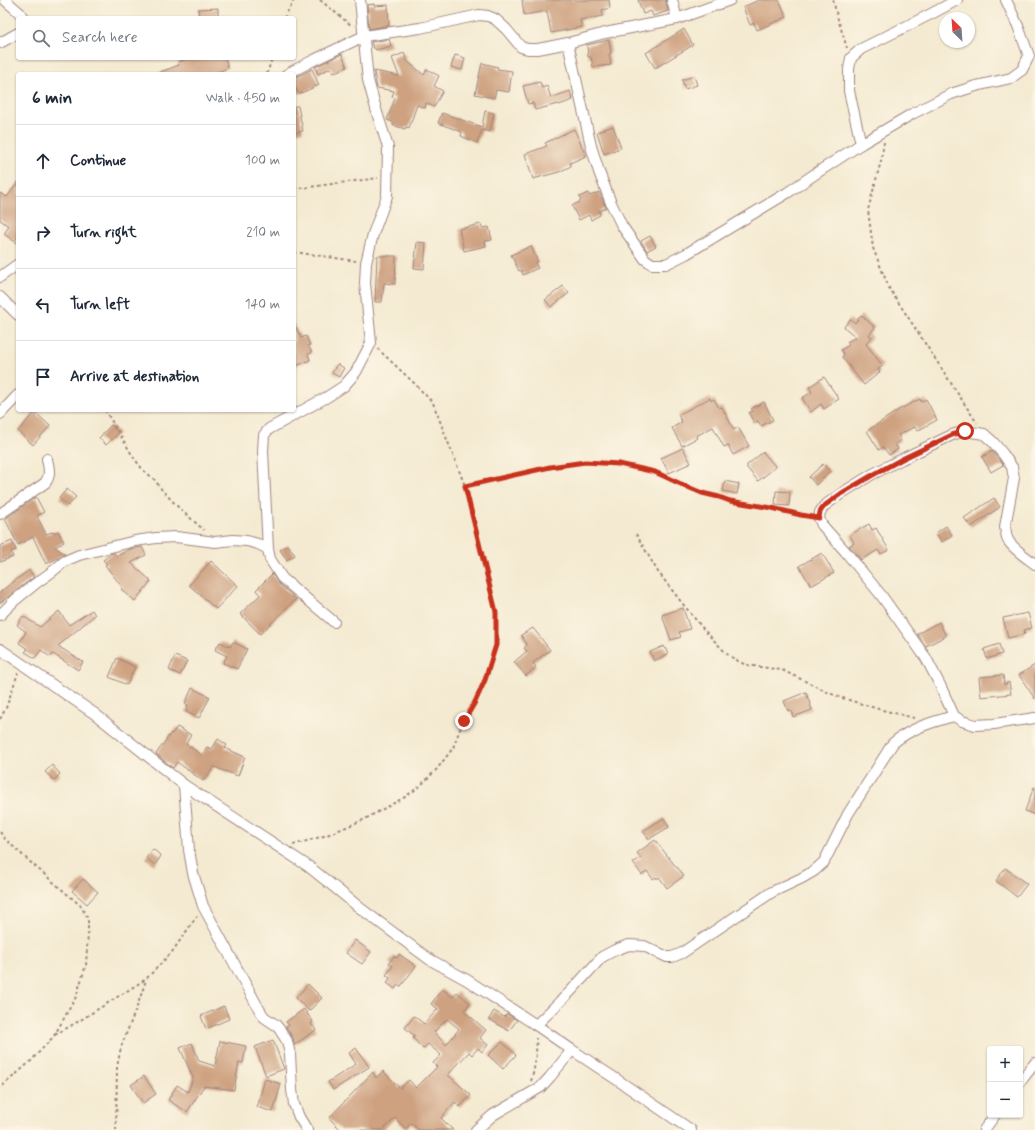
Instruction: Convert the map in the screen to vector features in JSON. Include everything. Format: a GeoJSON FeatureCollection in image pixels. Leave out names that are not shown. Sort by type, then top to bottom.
{"type":"FeatureCollection","features":[{"type":"Feature","properties":{"kind":"street"},"geometry":{"type":"LineString","coordinates":[[6,0],[22,16]]}},
{"type":"Feature","properties":{"kind":"street"},"geometry":{"type":"LineString","coordinates":[[334,622],[282,578],[270,559],[268,549],[262,451],[264,435],[269,429],[344,386],[356,372],[371,343],[365,282],[366,263],[373,234],[386,196],[388,146],[368,80],[360,0]]}},
{"type":"Feature","properties":{"kind":"street"},"geometry":{"type":"LineString","coordinates":[[672,0],[677,19]]}},
{"type":"Feature","properties":{"kind":"street"},"geometry":{"type":"LineString","coordinates":[[291,72],[312,60],[364,36],[420,28],[479,15],[488,16],[495,19],[506,29],[521,47],[538,49],[605,33],[677,19],[730,0]]}},
{"type":"Feature","properties":{"kind":"street"},"geometry":{"type":"LineString","coordinates":[[861,144],[849,91],[849,69],[851,58],[862,49],[957,0]]}},
{"type":"Feature","properties":{"kind":"street"},"geometry":{"type":"LineString","coordinates":[[568,43],[587,132],[599,172],[611,203],[622,226],[645,259],[652,264],[666,264],[686,254],[787,193],[861,144],[912,114],[951,94],[976,86],[1012,78],[1022,70],[1029,56],[1018,26],[1006,0]]}},
{"type":"Feature","properties":{"kind":"street"},"geometry":{"type":"LineString","coordinates":[[0,43],[16,34]]}},
{"type":"Feature","properties":{"kind":"street"},"geometry":{"type":"LineString","coordinates":[[0,277],[16,265]]}},
{"type":"Feature","properties":{"kind":"street"},"geometry":{"type":"LineString","coordinates":[[0,297],[16,313]]}},
{"type":"Feature","properties":{"kind":"street"},"geometry":{"type":"LineString","coordinates":[[0,414],[16,397]]}},
{"type":"Feature","properties":{"kind":"street"},"geometry":{"type":"LineString","coordinates":[[1035,564],[1008,541],[1005,527],[1014,478],[1012,467],[1004,454],[984,434],[965,431],[952,435],[902,459],[842,493],[824,506],[820,512],[819,518],[822,525],[881,596],[926,658],[954,716],[962,721],[975,725],[1035,718]]}},
{"type":"Feature","properties":{"kind":"street"},"geometry":{"type":"LineString","coordinates":[[0,514],[45,483],[49,476],[47,459]]}},
{"type":"Feature","properties":{"kind":"street"},"geometry":{"type":"LineString","coordinates":[[0,615],[15,600],[65,561],[79,555],[135,541],[176,537],[215,542],[233,540],[247,541],[268,549]]}},
{"type":"Feature","properties":{"kind":"street"},"geometry":{"type":"LineString","coordinates":[[0,649],[94,714],[184,785],[313,870],[360,908],[429,959],[467,980],[536,1025],[691,1130]]}},
{"type":"Feature","properties":{"kind":"street"},"geometry":{"type":"LineString","coordinates":[[536,1025],[570,992],[602,957],[629,945],[644,946],[667,957],[672,957],[682,953],[772,892],[814,871],[824,862],[848,814],[893,744],[900,737],[916,728],[931,722],[954,716]]}},
{"type":"Feature","properties":{"kind":"street"},"geometry":{"type":"LineString","coordinates":[[184,785],[188,850],[203,906],[261,1013],[264,1017],[276,1025],[287,1041],[290,1054],[294,1104],[299,1117],[307,1130]]}},
{"type":"Feature","properties":{"kind":"street"},"geometry":{"type":"LineString","coordinates":[[476,1130],[493,1115],[541,1087],[572,1050]]}},
{"type":"Feature","properties":{"kind":"street"},"geometry":{"type":"LineString","coordinates":[[1023,1078],[1035,1063]]}},
{"type":"Feature","properties":{"kind":"street"},"geometry":{"type":"LineString","coordinates":[[984,1130],[993,1118]]}},
{"type":"Feature","properties":{"kind":"path"},"geometry":{"type":"LineString","coordinates":[[285,16],[294,0]]}},
{"type":"Feature","properties":{"kind":"path"},"geometry":{"type":"LineString","coordinates":[[320,0],[364,36]]}},
{"type":"Feature","properties":{"kind":"path"},"geometry":{"type":"LineString","coordinates":[[834,0],[844,40],[851,58]]}},
{"type":"Feature","properties":{"kind":"path"},"geometry":{"type":"LineString","coordinates":[[268,72],[271,60]]}},
{"type":"Feature","properties":{"kind":"path"},"geometry":{"type":"LineString","coordinates":[[884,131],[884,145],[881,161],[868,210],[873,248],[889,288],[984,434]]}},
{"type":"Feature","properties":{"kind":"path"},"geometry":{"type":"LineString","coordinates":[[296,189],[387,177]]}},
{"type":"Feature","properties":{"kind":"path"},"geometry":{"type":"LineString","coordinates":[[296,252],[366,263]]}},
{"type":"Feature","properties":{"kind":"path"},"geometry":{"type":"LineString","coordinates":[[280,848],[327,835],[363,820],[405,797],[419,787],[437,769],[453,748],[464,721],[485,680],[496,645],[496,612],[465,486],[433,403],[371,343]]}},
{"type":"Feature","properties":{"kind":"path"},"geometry":{"type":"LineString","coordinates":[[106,412],[143,470],[154,479],[179,508],[208,533],[215,542]]}},
{"type":"Feature","properties":{"kind":"path"},"geometry":{"type":"LineString","coordinates":[[465,486],[550,467],[585,462],[619,464],[655,472],[702,493],[730,501],[819,518]]}},
{"type":"Feature","properties":{"kind":"path"},"geometry":{"type":"LineString","coordinates":[[636,534],[658,572],[682,603],[705,631],[727,654],[736,660],[746,665],[782,670],[836,696],[875,708],[931,722]]}},
{"type":"Feature","properties":{"kind":"path"},"geometry":{"type":"LineString","coordinates":[[0,719],[6,708],[21,664]]}},
{"type":"Feature","properties":{"kind":"path"},"geometry":{"type":"LineString","coordinates":[[0,832],[5,839],[29,861],[82,906],[88,919],[86,965],[76,997],[54,1036],[30,1062],[0,1088]]}},
{"type":"Feature","properties":{"kind":"path"},"geometry":{"type":"LineString","coordinates":[[54,1036],[146,979],[172,952],[203,906]]}},
{"type":"Feature","properties":{"kind":"path"},"geometry":{"type":"LineString","coordinates":[[116,1130],[117,1067],[121,1047],[146,979]]}},
{"type":"Feature","properties":{"kind":"path"},"geometry":{"type":"LineString","coordinates":[[525,1097],[533,1075],[536,1025]]}},
{"type":"Feature","properties":{"kind":"building"},"geometry":{"type":"Polygon","coordinates":[[[522,0],[609,0],[610,8],[602,10],[603,16],[580,20],[582,27],[551,33],[547,11],[524,15],[522,0]]]}},
{"type":"Feature","properties":{"kind":"building"},"geometry":{"type":"Polygon","coordinates":[[[638,0],[665,0],[668,11],[653,16],[651,11],[643,14],[638,0]]]}},
{"type":"Feature","properties":{"kind":"building"},"geometry":{"type":"Polygon","coordinates":[[[759,0],[779,0],[787,17],[757,30],[754,23],[750,25],[743,7],[759,0]]]}},
{"type":"Feature","properties":{"kind":"building"},"geometry":{"type":"Polygon","coordinates":[[[374,4],[374,6],[388,5],[389,25],[369,29],[367,5],[374,4]]]}},
{"type":"Feature","properties":{"kind":"building"},"geometry":{"type":"Polygon","coordinates":[[[218,8],[218,16],[199,16],[198,9],[218,8]]]}},
{"type":"Feature","properties":{"kind":"building"},"geometry":{"type":"Polygon","coordinates":[[[684,29],[693,45],[655,68],[646,53],[684,29]]]}},
{"type":"Feature","properties":{"kind":"building"},"geometry":{"type":"Polygon","coordinates":[[[389,39],[391,46],[376,50],[373,48],[371,42],[389,39]]]}},
{"type":"Feature","properties":{"kind":"building"},"geometry":{"type":"Polygon","coordinates":[[[609,40],[611,65],[593,67],[591,57],[588,57],[587,45],[609,40]]]}},
{"type":"Feature","properties":{"kind":"building"},"geometry":{"type":"Polygon","coordinates":[[[404,53],[407,61],[424,75],[427,69],[439,76],[434,86],[443,91],[434,107],[426,103],[425,108],[417,105],[409,128],[406,127],[405,129],[393,125],[393,122],[387,120],[395,98],[392,97],[394,91],[377,88],[374,72],[399,76],[392,58],[404,53]]]}},
{"type":"Feature","properties":{"kind":"building"},"geometry":{"type":"Polygon","coordinates":[[[342,54],[347,67],[333,73],[331,68],[318,74],[315,67],[342,54]]]}},
{"type":"Feature","properties":{"kind":"building"},"geometry":{"type":"Polygon","coordinates":[[[455,55],[465,58],[462,70],[451,67],[455,55]]]}},
{"type":"Feature","properties":{"kind":"building"},"geometry":{"type":"Polygon","coordinates":[[[184,60],[226,60],[228,68],[217,72],[161,72],[179,65],[178,62],[184,60]]]}},
{"type":"Feature","properties":{"kind":"building"},"geometry":{"type":"Polygon","coordinates":[[[482,63],[498,67],[497,69],[512,71],[509,92],[496,90],[494,98],[475,94],[482,63]]]}},
{"type":"Feature","properties":{"kind":"building"},"geometry":{"type":"Polygon","coordinates":[[[312,69],[319,85],[299,94],[296,89],[296,77],[312,69]]]}},
{"type":"Feature","properties":{"kind":"building"},"geometry":{"type":"Polygon","coordinates":[[[694,76],[697,85],[685,89],[682,80],[694,76]]]}},
{"type":"Feature","properties":{"kind":"building"},"geometry":{"type":"Polygon","coordinates":[[[540,82],[542,88],[547,86],[551,98],[570,91],[573,100],[559,105],[535,110],[533,103],[528,104],[523,86],[540,82]]]}},
{"type":"Feature","properties":{"kind":"building"},"geometry":{"type":"Polygon","coordinates":[[[296,106],[298,106],[303,131],[296,133],[296,106]]]}},
{"type":"Feature","properties":{"kind":"building"},"geometry":{"type":"Polygon","coordinates":[[[485,111],[494,113],[490,132],[482,130],[477,143],[461,136],[462,132],[438,123],[442,113],[482,127],[485,111]]]}},
{"type":"Feature","properties":{"kind":"building"},"geometry":{"type":"Polygon","coordinates":[[[613,126],[621,148],[604,154],[597,132],[613,126]]]}},
{"type":"Feature","properties":{"kind":"building"},"geometry":{"type":"Polygon","coordinates":[[[574,129],[586,156],[570,163],[571,166],[559,172],[533,179],[525,154],[547,146],[545,143],[574,129]]]}},
{"type":"Feature","properties":{"kind":"building"},"geometry":{"type":"Polygon","coordinates":[[[16,185],[16,243],[4,234],[9,226],[0,220],[0,193],[7,197],[16,185]]]}},
{"type":"Feature","properties":{"kind":"building"},"geometry":{"type":"Polygon","coordinates":[[[599,192],[606,208],[599,211],[600,215],[591,220],[589,215],[579,220],[572,206],[581,201],[579,197],[588,193],[590,196],[599,192]]]}},
{"type":"Feature","properties":{"kind":"building"},"geometry":{"type":"Polygon","coordinates":[[[481,224],[482,228],[489,227],[492,240],[485,241],[486,246],[464,251],[459,229],[481,224]]]}},
{"type":"Feature","properties":{"kind":"building"},"geometry":{"type":"Polygon","coordinates":[[[650,236],[656,246],[647,251],[641,241],[650,236]]]}},
{"type":"Feature","properties":{"kind":"building"},"geometry":{"type":"Polygon","coordinates":[[[417,242],[426,243],[424,269],[414,268],[417,242]]]}},
{"type":"Feature","properties":{"kind":"building"},"geometry":{"type":"Polygon","coordinates":[[[531,246],[538,262],[535,263],[538,268],[523,275],[521,270],[519,271],[511,255],[531,246]]]}},
{"type":"Feature","properties":{"kind":"building"},"geometry":{"type":"Polygon","coordinates":[[[377,256],[396,256],[395,284],[384,283],[382,302],[375,302],[377,256]]]}},
{"type":"Feature","properties":{"kind":"building"},"geometry":{"type":"Polygon","coordinates":[[[563,286],[569,293],[551,307],[545,300],[563,286]]]}},
{"type":"Feature","properties":{"kind":"building"},"geometry":{"type":"Polygon","coordinates":[[[861,315],[875,327],[869,335],[872,337],[866,344],[883,366],[878,369],[880,372],[864,385],[842,357],[844,355],[841,350],[849,345],[847,342],[856,337],[844,327],[850,319],[855,323],[861,315]]]}},
{"type":"Feature","properties":{"kind":"building"},"geometry":{"type":"Polygon","coordinates":[[[296,327],[301,338],[306,336],[310,345],[308,345],[312,353],[308,354],[310,360],[296,366],[296,327]]]}},
{"type":"Feature","properties":{"kind":"building"},"geometry":{"type":"Polygon","coordinates":[[[337,364],[344,368],[339,377],[332,373],[337,364]]]}},
{"type":"Feature","properties":{"kind":"building"},"geometry":{"type":"Polygon","coordinates":[[[824,377],[839,399],[824,409],[821,404],[811,412],[802,398],[812,392],[809,387],[824,377]]]}},
{"type":"Feature","properties":{"kind":"building"},"geometry":{"type":"Polygon","coordinates":[[[710,398],[711,401],[714,399],[719,408],[722,407],[734,430],[738,427],[749,446],[733,455],[728,445],[724,447],[713,427],[696,436],[697,438],[682,446],[672,428],[682,422],[678,415],[710,398]]]}},
{"type":"Feature","properties":{"kind":"building"},"geometry":{"type":"Polygon","coordinates":[[[920,399],[921,402],[926,399],[937,420],[917,431],[915,427],[898,435],[901,440],[895,444],[898,449],[889,455],[883,447],[879,450],[867,431],[900,409],[920,399]]]}},
{"type":"Feature","properties":{"kind":"building"},"geometry":{"type":"Polygon","coordinates":[[[764,402],[773,420],[761,426],[758,421],[754,423],[749,413],[753,411],[751,409],[764,402]]]}},
{"type":"Feature","properties":{"kind":"building"},"geometry":{"type":"Polygon","coordinates":[[[35,412],[50,426],[33,445],[18,431],[35,412]]]}},
{"type":"Feature","properties":{"kind":"building"},"geometry":{"type":"Polygon","coordinates":[[[111,425],[119,433],[106,445],[99,438],[111,425]]]}},
{"type":"Feature","properties":{"kind":"building"},"geometry":{"type":"Polygon","coordinates":[[[683,448],[691,463],[669,473],[661,458],[683,448]]]}},
{"type":"Feature","properties":{"kind":"building"},"geometry":{"type":"Polygon","coordinates":[[[992,451],[1003,465],[991,472],[982,457],[992,451]]]}},
{"type":"Feature","properties":{"kind":"building"},"geometry":{"type":"Polygon","coordinates":[[[763,452],[776,467],[758,481],[747,468],[747,465],[763,452]]]}},
{"type":"Feature","properties":{"kind":"building"},"geometry":{"type":"Polygon","coordinates":[[[823,464],[830,471],[816,485],[809,477],[823,464]]]}},
{"type":"Feature","properties":{"kind":"building"},"geometry":{"type":"Polygon","coordinates":[[[725,481],[739,484],[737,494],[723,491],[725,481]]]}},
{"type":"Feature","properties":{"kind":"building"},"geometry":{"type":"Polygon","coordinates":[[[67,489],[76,497],[68,506],[59,498],[67,489]]]}},
{"type":"Feature","properties":{"kind":"building"},"geometry":{"type":"Polygon","coordinates":[[[776,491],[790,492],[789,506],[775,505],[776,491]]]}},
{"type":"Feature","properties":{"kind":"building"},"geometry":{"type":"Polygon","coordinates":[[[36,497],[44,512],[37,516],[46,534],[58,531],[64,542],[55,547],[65,554],[46,564],[33,537],[18,545],[5,519],[36,497]]]}},
{"type":"Feature","properties":{"kind":"building"},"geometry":{"type":"Polygon","coordinates":[[[994,498],[1000,507],[971,527],[964,518],[994,498]]]}},
{"type":"Feature","properties":{"kind":"building"},"geometry":{"type":"Polygon","coordinates":[[[869,524],[872,530],[876,528],[889,550],[881,554],[878,550],[861,560],[849,546],[854,543],[850,535],[869,524]]]}},
{"type":"Feature","properties":{"kind":"building"},"geometry":{"type":"Polygon","coordinates":[[[946,526],[952,535],[942,542],[936,533],[946,526]]]}},
{"type":"Feature","properties":{"kind":"building"},"geometry":{"type":"Polygon","coordinates":[[[12,541],[16,550],[11,552],[13,557],[0,562],[0,546],[12,541]]]}},
{"type":"Feature","properties":{"kind":"building"},"geometry":{"type":"Polygon","coordinates":[[[288,545],[295,555],[287,560],[280,550],[288,545]]]}},
{"type":"Feature","properties":{"kind":"building"},"geometry":{"type":"Polygon","coordinates":[[[142,547],[146,555],[131,563],[151,581],[135,601],[121,589],[123,588],[105,565],[107,564],[103,560],[112,553],[117,556],[130,549],[142,547]]]}},
{"type":"Feature","properties":{"kind":"building"},"geometry":{"type":"Polygon","coordinates":[[[822,553],[834,573],[811,586],[799,566],[822,553]]]}},
{"type":"Feature","properties":{"kind":"building"},"geometry":{"type":"Polygon","coordinates":[[[211,561],[238,586],[216,609],[189,585],[211,561]]]}},
{"type":"Feature","properties":{"kind":"building"},"geometry":{"type":"Polygon","coordinates":[[[29,570],[34,577],[0,603],[0,592],[29,570]]]}},
{"type":"Feature","properties":{"kind":"building"},"geometry":{"type":"Polygon","coordinates":[[[272,574],[278,583],[296,599],[260,634],[240,614],[260,595],[256,590],[272,574]]]}},
{"type":"Feature","properties":{"kind":"building"},"geometry":{"type":"Polygon","coordinates":[[[683,608],[690,629],[679,632],[681,637],[671,640],[662,615],[683,608]]]}},
{"type":"Feature","properties":{"kind":"building"},"geometry":{"type":"Polygon","coordinates":[[[92,610],[95,615],[58,646],[83,662],[78,670],[53,654],[50,657],[41,650],[35,658],[25,652],[28,649],[19,643],[26,632],[17,625],[23,616],[40,627],[59,611],[69,625],[92,610]]]}},
{"type":"Feature","properties":{"kind":"building"},"geometry":{"type":"Polygon","coordinates":[[[1028,613],[1032,628],[1024,630],[1025,634],[1008,638],[1003,618],[1028,613]]]}},
{"type":"Feature","properties":{"kind":"building"},"geometry":{"type":"Polygon","coordinates":[[[939,622],[946,636],[926,646],[917,634],[939,622]]]}},
{"type":"Feature","properties":{"kind":"building"},"geometry":{"type":"Polygon","coordinates":[[[533,628],[550,650],[533,663],[536,667],[526,676],[514,662],[527,651],[524,648],[527,645],[521,635],[533,628]]]}},
{"type":"Feature","properties":{"kind":"building"},"geometry":{"type":"Polygon","coordinates":[[[220,642],[230,647],[233,642],[247,649],[237,669],[223,663],[227,656],[215,650],[220,642]]]}},
{"type":"Feature","properties":{"kind":"building"},"geometry":{"type":"Polygon","coordinates":[[[999,644],[1002,654],[987,659],[984,649],[999,644]]]}},
{"type":"Feature","properties":{"kind":"building"},"geometry":{"type":"Polygon","coordinates":[[[664,646],[668,654],[654,661],[650,652],[664,646]]]}},
{"type":"Feature","properties":{"kind":"building"},"geometry":{"type":"Polygon","coordinates":[[[175,656],[187,661],[180,675],[169,670],[175,656]]]}},
{"type":"Feature","properties":{"kind":"building"},"geometry":{"type":"Polygon","coordinates":[[[117,658],[135,667],[127,685],[109,677],[117,658]]]}},
{"type":"Feature","properties":{"kind":"building"},"geometry":{"type":"Polygon","coordinates":[[[1035,665],[1035,699],[1019,675],[1035,665]]]}},
{"type":"Feature","properties":{"kind":"building"},"geometry":{"type":"Polygon","coordinates":[[[1003,675],[1004,685],[1009,682],[1011,694],[981,697],[979,677],[1003,675]]]}},
{"type":"Feature","properties":{"kind":"building"},"geometry":{"type":"Polygon","coordinates":[[[192,688],[210,697],[199,718],[186,712],[188,705],[185,704],[192,688]]]}},
{"type":"Feature","properties":{"kind":"building"},"geometry":{"type":"Polygon","coordinates":[[[806,692],[812,710],[793,717],[791,710],[788,711],[784,701],[806,692]]]}},
{"type":"Feature","properties":{"kind":"building"},"geometry":{"type":"Polygon","coordinates":[[[177,727],[191,735],[186,744],[202,755],[207,747],[212,749],[218,739],[227,745],[225,748],[245,757],[238,776],[214,767],[203,781],[177,762],[173,768],[156,754],[177,727]]]}},
{"type":"Feature","properties":{"kind":"building"},"geometry":{"type":"Polygon","coordinates":[[[52,765],[60,774],[54,780],[45,772],[52,765]]]}},
{"type":"Feature","properties":{"kind":"building"},"geometry":{"type":"Polygon","coordinates":[[[1035,787],[1035,815],[1025,811],[1035,787]]]}},
{"type":"Feature","properties":{"kind":"building"},"geometry":{"type":"Polygon","coordinates":[[[664,818],[669,827],[649,839],[643,831],[664,818]]]}},
{"type":"Feature","properties":{"kind":"building"},"geometry":{"type":"Polygon","coordinates":[[[655,840],[684,876],[667,888],[659,877],[657,879],[656,877],[653,879],[647,871],[642,875],[633,863],[641,858],[637,853],[655,840]]]}},
{"type":"Feature","properties":{"kind":"building"},"geometry":{"type":"Polygon","coordinates":[[[153,849],[161,856],[155,865],[146,858],[153,849]]]}},
{"type":"Feature","properties":{"kind":"building"},"geometry":{"type":"Polygon","coordinates":[[[1005,868],[1027,884],[1017,897],[996,881],[1005,868]]]}},
{"type":"Feature","properties":{"kind":"building"},"geometry":{"type":"Polygon","coordinates":[[[83,879],[98,892],[87,904],[72,891],[83,879]]]}},
{"type":"Feature","properties":{"kind":"building"},"geometry":{"type":"Polygon","coordinates":[[[355,940],[371,952],[362,964],[346,953],[355,940]]]}},
{"type":"Feature","properties":{"kind":"building"},"geometry":{"type":"Polygon","coordinates":[[[399,954],[416,966],[401,986],[398,985],[395,989],[387,983],[390,978],[386,975],[393,966],[389,963],[394,956],[397,958],[399,954]]]}},
{"type":"Feature","properties":{"kind":"building"},"geometry":{"type":"Polygon","coordinates":[[[308,984],[322,998],[309,1011],[296,998],[308,984]]]}},
{"type":"Feature","properties":{"kind":"building"},"geometry":{"type":"Polygon","coordinates":[[[442,989],[453,997],[457,992],[470,1003],[464,1011],[486,1030],[480,1038],[488,1045],[482,1052],[478,1048],[472,1055],[469,1052],[448,1075],[471,1095],[460,1107],[455,1102],[441,1118],[453,1130],[418,1130],[411,1123],[406,1129],[395,1118],[383,1130],[341,1130],[329,1118],[373,1072],[376,1078],[383,1071],[400,1088],[409,1080],[416,1088],[437,1067],[433,1063],[441,1055],[428,1044],[423,1049],[413,1038],[415,1036],[405,1028],[414,1016],[424,1024],[438,1009],[431,1004],[442,989]],[[447,1019],[434,1032],[446,1045],[459,1029],[447,1019]]]}},
{"type":"Feature","properties":{"kind":"building"},"geometry":{"type":"Polygon","coordinates":[[[224,1006],[229,1019],[206,1029],[201,1016],[224,1006]]]}},
{"type":"Feature","properties":{"kind":"building"},"geometry":{"type":"Polygon","coordinates":[[[304,1009],[313,1022],[311,1024],[316,1030],[294,1045],[293,1038],[286,1027],[289,1025],[286,1022],[304,1009]]]}},
{"type":"Feature","properties":{"kind":"building"},"geometry":{"type":"Polygon","coordinates":[[[494,1011],[504,1017],[507,1014],[517,1020],[509,1031],[489,1019],[494,1011]]]}},
{"type":"Feature","properties":{"kind":"building"},"geometry":{"type":"Polygon","coordinates":[[[273,1040],[284,1069],[266,1076],[255,1047],[273,1040]]]}},
{"type":"Feature","properties":{"kind":"building"},"geometry":{"type":"Polygon","coordinates":[[[220,1041],[246,1046],[243,1063],[239,1062],[234,1090],[204,1086],[187,1112],[168,1100],[177,1085],[188,1092],[193,1078],[180,1048],[192,1043],[199,1061],[215,1066],[220,1041]]]}},
{"type":"Feature","properties":{"kind":"building"},"geometry":{"type":"Polygon","coordinates":[[[502,1042],[516,1055],[503,1069],[488,1055],[502,1042]]]}},
{"type":"Feature","properties":{"kind":"building"},"geometry":{"type":"Polygon","coordinates":[[[356,1048],[369,1067],[333,1090],[328,1082],[356,1064],[349,1053],[356,1048]]]}},
{"type":"Feature","properties":{"kind":"building"},"geometry":{"type":"Polygon","coordinates":[[[144,1076],[156,1094],[143,1103],[131,1085],[144,1076]]]}},
{"type":"Feature","properties":{"kind":"building"},"geometry":{"type":"Polygon","coordinates":[[[265,1079],[281,1084],[273,1112],[257,1107],[265,1079]]]}},
{"type":"Feature","properties":{"kind":"route"},"geometry":{"type":"LineString","coordinates":[[464,721],[485,680],[496,645],[496,612],[465,486],[550,467],[585,462],[619,464],[655,472],[702,493],[730,501],[819,518],[820,512],[824,506],[842,493],[902,459],[952,435],[965,431]]}}]}
